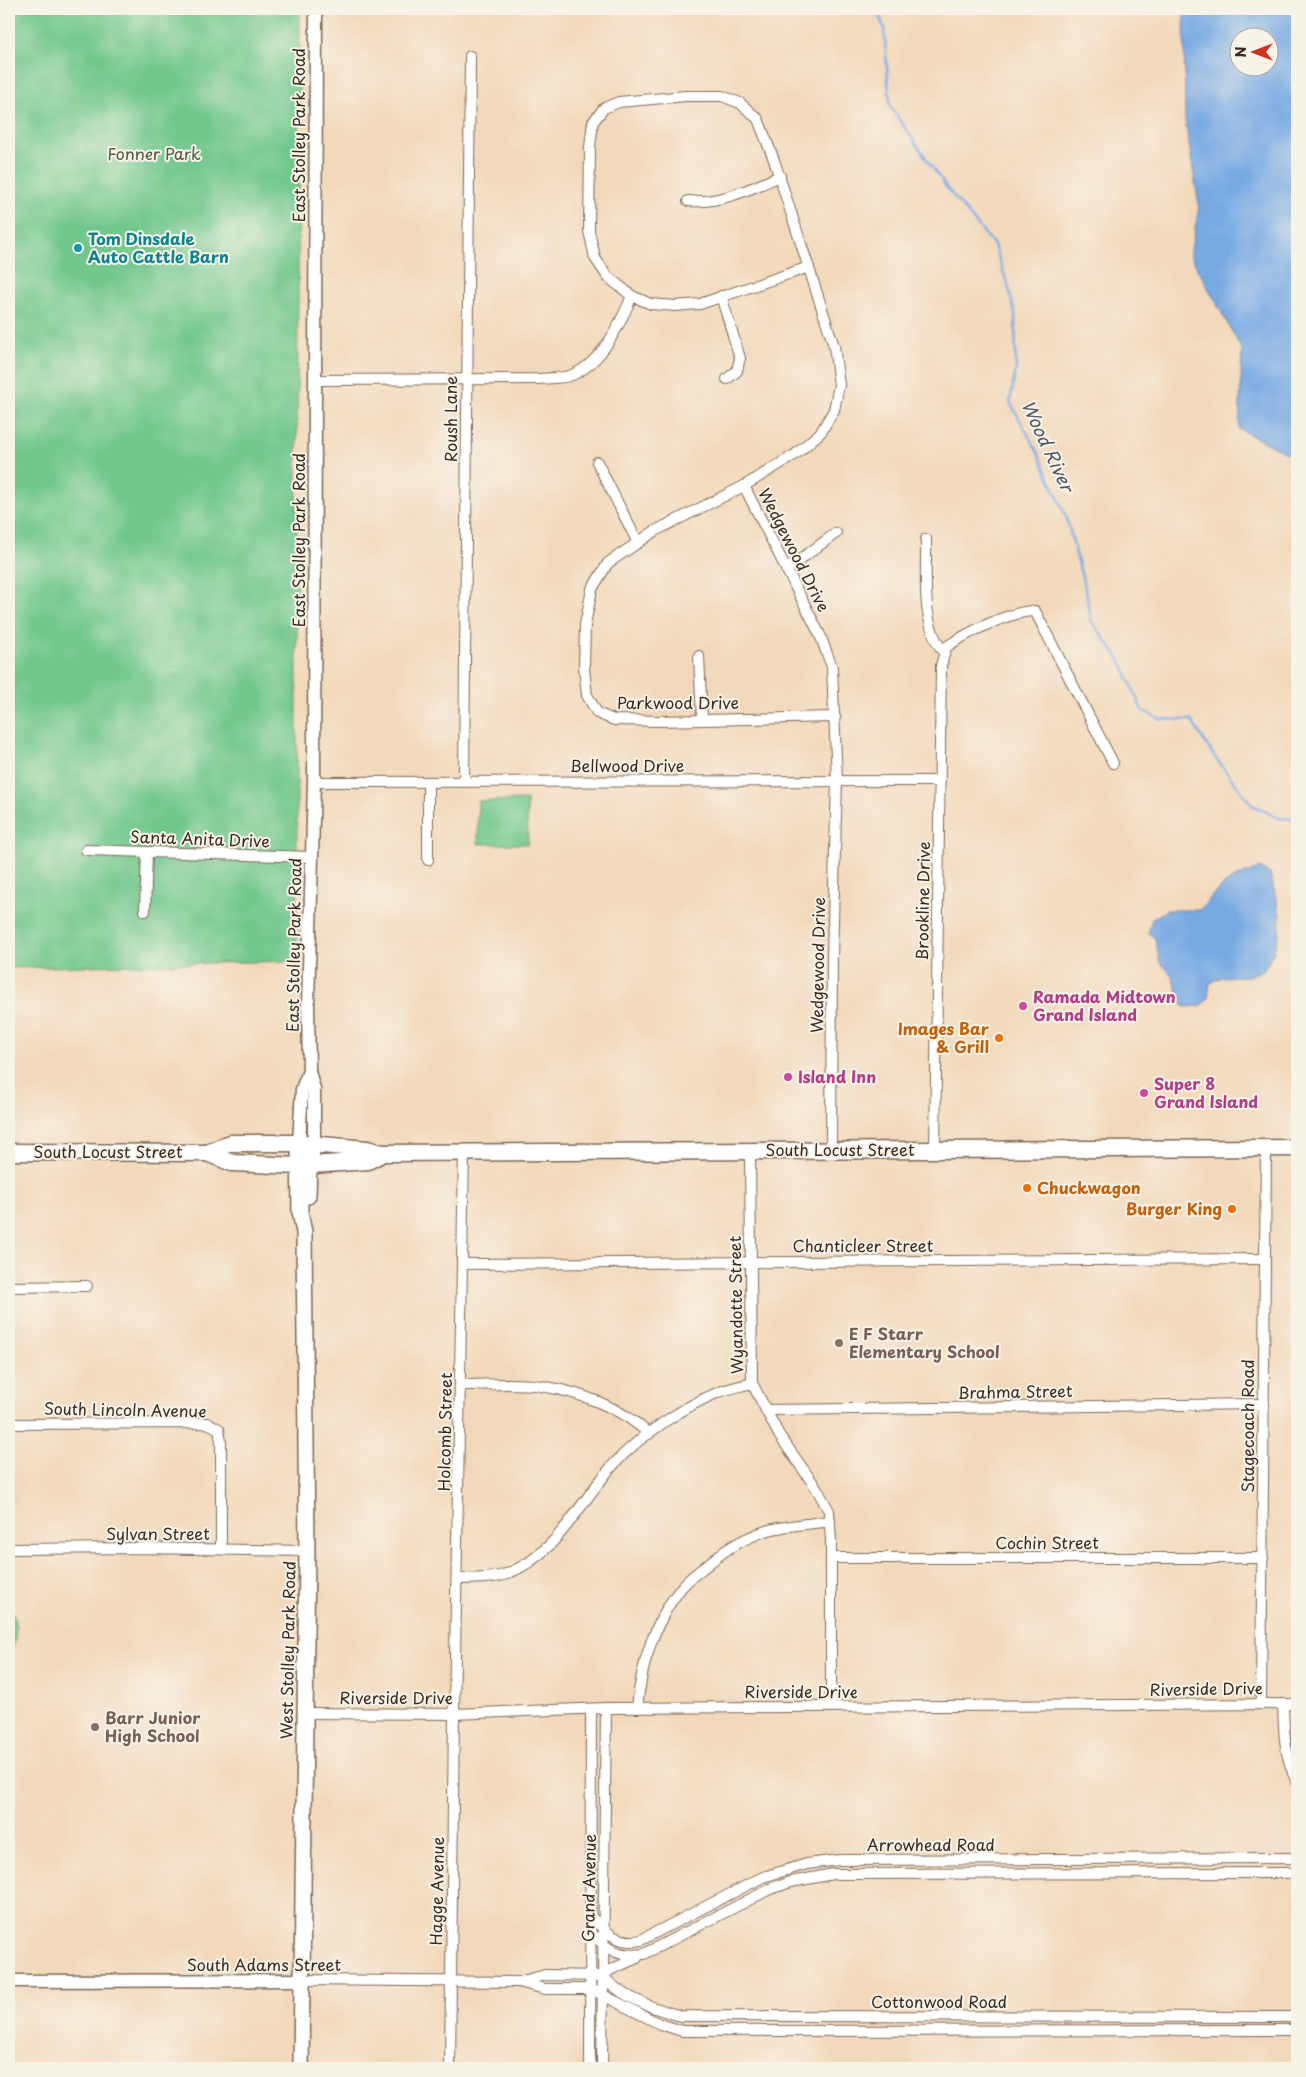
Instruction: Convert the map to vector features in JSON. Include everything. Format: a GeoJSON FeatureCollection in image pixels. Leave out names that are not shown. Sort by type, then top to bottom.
{"type":"FeatureCollection","features":[{"type":"Feature","properties":{"kind":"main road","name":"South Locust Street"},"geometry":{"type":"LineString","coordinates":[[207,1153],[230,1143],[306,1143],[367,1149],[383,1153],[1297,1148]]}},
{"type":"Feature","properties":{"kind":"main road","name":"West Stolley Park Road"},"geometry":{"type":"LineString","coordinates":[[301,2068],[307,1551],[304,1232],[300,1212],[306,1143]]}},
{"type":"Feature","properties":{"kind":"main road","name":"South Locust Street"},"geometry":{"type":"LineString","coordinates":[[9,1152],[207,1153],[232,1163],[304,1165],[368,1161],[383,1153]]}},
{"type":"Feature","properties":{"kind":"street","name":"East Stolley Park Road"},"geometry":{"type":"LineString","coordinates":[[306,1143],[314,1088],[309,1072],[308,1005],[314,782],[316,9]]}},
{"type":"Feature","properties":{"kind":"street","name":"Roush Lane"},"geometry":{"type":"LineString","coordinates":[[464,782],[470,56]]}},
{"type":"Feature","properties":{"kind":"street","name":"Wedgewood Drive"},"geometry":{"type":"LineString","coordinates":[[809,267],[700,304],[675,306],[651,304],[632,296],[608,277],[595,258],[589,231],[593,122],[604,108],[619,102],[686,96],[722,96],[740,103],[758,119],[780,176],[809,267],[834,346],[839,385],[834,410],[821,432],[796,454],[744,486],[820,635],[832,667],[837,780],[832,957],[832,1151]]}},
{"type":"Feature","properties":{"kind":"street"},"geometry":{"type":"LineString","coordinates":[[688,201],[702,202],[739,194],[780,176]]}},
{"type":"Feature","properties":{"kind":"street"},"geometry":{"type":"LineString","coordinates":[[315,380],[537,379],[571,375],[596,358],[618,329],[632,296]]}},
{"type":"Feature","properties":{"kind":"street"},"geometry":{"type":"LineString","coordinates":[[721,296],[740,358],[738,371],[727,379]]}},
{"type":"Feature","properties":{"kind":"street"},"geometry":{"type":"LineString","coordinates":[[597,462],[638,543]]}},
{"type":"Feature","properties":{"kind":"street","name":"Parkwood Drive"},"geometry":{"type":"LineString","coordinates":[[744,486],[655,530],[608,563],[592,589],[585,625],[584,668],[587,694],[597,713],[614,720],[835,717]]}},
{"type":"Feature","properties":{"kind":"street"},"geometry":{"type":"LineString","coordinates":[[786,570],[836,533]]}},
{"type":"Feature","properties":{"kind":"street"},"geometry":{"type":"LineString","coordinates":[[926,539],[930,627],[936,643],[944,654]]}},
{"type":"Feature","properties":{"kind":"street"},"geometry":{"type":"LineString","coordinates":[[944,654],[946,647],[964,635],[1024,611],[1035,611],[1113,763]]}},
{"type":"Feature","properties":{"kind":"street","name":"Brookline Drive"},"geometry":{"type":"LineString","coordinates":[[935,1150],[941,666],[944,654]]}},
{"type":"Feature","properties":{"kind":"street"},"geometry":{"type":"LineString","coordinates":[[699,656],[702,719]]}},
{"type":"Feature","properties":{"kind":"street","name":"Bellwood Drive"},"geometry":{"type":"LineString","coordinates":[[314,782],[940,781]]}},
{"type":"Feature","properties":{"kind":"street"},"geometry":{"type":"LineString","coordinates":[[428,782],[428,860]]}},
{"type":"Feature","properties":{"kind":"street","name":"Santa Anita Drive"},"geometry":{"type":"LineString","coordinates":[[86,850],[313,857]]}},
{"type":"Feature","properties":{"kind":"street"},"geometry":{"type":"LineString","coordinates":[[145,911],[147,852]]}},
{"type":"Feature","properties":{"kind":"street","name":"Stagecoach Road"},"geometry":{"type":"LineString","coordinates":[[1262,1703],[1266,1148]]}},
{"type":"Feature","properties":{"kind":"street","name":"Wyandotte Street"},"geometry":{"type":"LineString","coordinates":[[750,1151],[752,1382],[779,1435],[817,1490],[829,1511],[831,1558],[831,1707]]}},
{"type":"Feature","properties":{"kind":"street","name":"Holcomb Street"},"geometry":{"type":"LineString","coordinates":[[454,1714],[464,1152]]}},
{"type":"Feature","properties":{"kind":"street","name":"Chanticleer Street"},"geometry":{"type":"LineString","coordinates":[[462,1264],[1265,1259]]}},
{"type":"Feature","properties":{"kind":"street"},"geometry":{"type":"LineString","coordinates":[[9,1287],[87,1286]]}},
{"type":"Feature","properties":{"kind":"street"},"geometry":{"type":"LineString","coordinates":[[457,1579],[504,1575],[522,1567],[537,1556],[567,1527],[589,1494],[616,1461],[661,1423],[719,1392],[752,1382]]}},
{"type":"Feature","properties":{"kind":"street"},"geometry":{"type":"LineString","coordinates":[[461,1384],[540,1386],[577,1394],[614,1410],[640,1426],[649,1434]]}},
{"type":"Feature","properties":{"kind":"street","name":"Brahma Street"},"geometry":{"type":"LineString","coordinates":[[766,1410],[1264,1404]]}},
{"type":"Feature","properties":{"kind":"street","name":"South Lincoln Avenue"},"geometry":{"type":"LineString","coordinates":[[9,1424],[208,1424],[218,1429],[221,1450],[221,1549]]}},
{"type":"Feature","properties":{"kind":"street"},"geometry":{"type":"LineString","coordinates":[[637,1708],[639,1689],[654,1634],[681,1587],[724,1550],[746,1539],[770,1530],[830,1521]]}},
{"type":"Feature","properties":{"kind":"street","name":"Sylvan Street"},"geometry":{"type":"LineString","coordinates":[[9,1549],[307,1551]]}},
{"type":"Feature","properties":{"kind":"street","name":"Cochin Street"},"geometry":{"type":"LineString","coordinates":[[831,1558],[1262,1558]]}},
{"type":"Feature","properties":{"kind":"street","name":"Riverside Drive"},"geometry":{"type":"LineString","coordinates":[[305,1713],[454,1714],[606,1708],[1262,1703],[1297,1706]]}},
{"type":"Feature","properties":{"kind":"street"},"geometry":{"type":"LineString","coordinates":[[1283,1704],[1285,1749],[1297,1782]]}},
{"type":"Feature","properties":{"kind":"street"},"geometry":{"type":"LineString","coordinates":[[1297,1706],[1297,1750]]}},
{"type":"Feature","properties":{"kind":"street","name":"Grand Avenue"},"geometry":{"type":"LineString","coordinates":[[602,2068],[606,1708]]}},
{"type":"Feature","properties":{"kind":"street","name":"Grand Avenue"},"geometry":{"type":"LineString","coordinates":[[590,2068],[591,1709]]}},
{"type":"Feature","properties":{"kind":"street","name":"Hagge Avenue"},"geometry":{"type":"LineString","coordinates":[[450,2068],[454,1714]]}},
{"type":"Feature","properties":{"kind":"street","name":"Arrowhead Road"},"geometry":{"type":"LineString","coordinates":[[591,1917],[621,1941],[629,1943],[640,1940],[763,1877],[807,1864],[839,1860],[1297,1858]]}},
{"type":"Feature","properties":{"kind":"street","name":"Arrowhead Road"},"geometry":{"type":"LineString","coordinates":[[591,1989],[610,1970],[770,1889],[791,1882],[832,1874],[1297,1874]]}},
{"type":"Feature","properties":{"kind":"street","name":"Arrowhead Road"},"geometry":{"type":"LineString","coordinates":[[591,1933],[603,1945],[621,1955],[644,1954]]}},
{"type":"Feature","properties":{"kind":"street"},"geometry":{"type":"LineString","coordinates":[[519,1982],[545,1975],[603,1976]]}},
{"type":"Feature","properties":{"kind":"street","name":"Cottonwood Road"},"geometry":{"type":"LineString","coordinates":[[603,1976],[612,1986],[625,1994],[662,2011],[681,2016],[1297,2017]]}},
{"type":"Feature","properties":{"kind":"street","name":"South Adams Street"},"geometry":{"type":"LineString","coordinates":[[9,1981],[301,1980],[519,1982]]}},
{"type":"Feature","properties":{"kind":"street"},"geometry":{"type":"LineString","coordinates":[[519,1982],[545,1989],[591,1989]]}},
{"type":"Feature","properties":{"kind":"street","name":"Cottonwood Road"},"geometry":{"type":"LineString","coordinates":[[591,1989],[660,2024],[682,2031],[1297,2030]]}},
{"type":"Feature","properties":{"kind":"green space","name":"Fonner Park"},"geometry":{"type":"Polygon","coordinates":[[[9,9],[300,9],[297,458],[297,961],[9,968],[9,9]]]}},
{"type":"Feature","properties":{"kind":"green space"},"geometry":{"type":"Polygon","coordinates":[[[527,800],[528,844],[478,844],[478,801],[527,800]]]}},
{"type":"Feature","properties":{"kind":"green space"},"geometry":{"type":"Polygon","coordinates":[[[9,1604],[14,1616],[16,1636],[9,1655],[9,1604]]]}},
{"type":"Feature","properties":{"kind":"water"},"geometry":{"type":"Polygon","coordinates":[[[1184,9],[1297,9],[1297,459],[1239,429],[1242,350],[1190,255],[1199,206],[1185,120],[1184,9]]]}},
{"type":"Feature","properties":{"kind":"water"},"geometry":{"type":"Polygon","coordinates":[[[1260,868],[1270,874],[1280,914],[1279,935],[1273,953],[1264,970],[1248,976],[1222,977],[1210,983],[1208,999],[1200,1006],[1184,1007],[1171,974],[1160,962],[1155,938],[1148,933],[1152,919],[1167,910],[1200,910],[1213,894],[1226,883],[1240,875],[1260,868]]]}},
{"type":"Feature","properties":{"kind":"waterway","name":"Wood River"},"geometry":{"type":"LineString","coordinates":[[876,9],[884,27],[890,106],[946,187],[994,245],[1008,285],[1015,314],[1016,368],[1010,402],[1037,451],[1066,516],[1087,596],[1091,621],[1120,659],[1142,710],[1160,719],[1191,720],[1214,756],[1252,805],[1279,818],[1297,819]]}},
{"type":"Feature","properties":{"kind":"place","name":"Tom Dinsdale Auto Cattle Barn"},"geometry":{"type":"Point","coordinates":[78,248]}},
{"type":"Feature","properties":{"kind":"place","name":"Ramada Midtown Grand Island"},"geometry":{"type":"Point","coordinates":[1023,1006]}},
{"type":"Feature","properties":{"kind":"place","name":"Images Bar & Grill"},"geometry":{"type":"Point","coordinates":[999,1038]}},
{"type":"Feature","properties":{"kind":"place","name":"Island Inn"},"geometry":{"type":"Point","coordinates":[788,1077]}},
{"type":"Feature","properties":{"kind":"place","name":"Super 8 Grand Island"},"geometry":{"type":"Point","coordinates":[1144,1093]}},
{"type":"Feature","properties":{"kind":"place","name":"Chuckwagon"},"geometry":{"type":"Point","coordinates":[1027,1188]}},
{"type":"Feature","properties":{"kind":"place","name":"Burger King"},"geometry":{"type":"Point","coordinates":[1232,1209]}},
{"type":"Feature","properties":{"kind":"place","name":"E F Starr Elementary School"},"geometry":{"type":"Point","coordinates":[839,1343]}},
{"type":"Feature","properties":{"kind":"place","name":"Barr Junior High School"},"geometry":{"type":"Point","coordinates":[95,1727]}}]}
